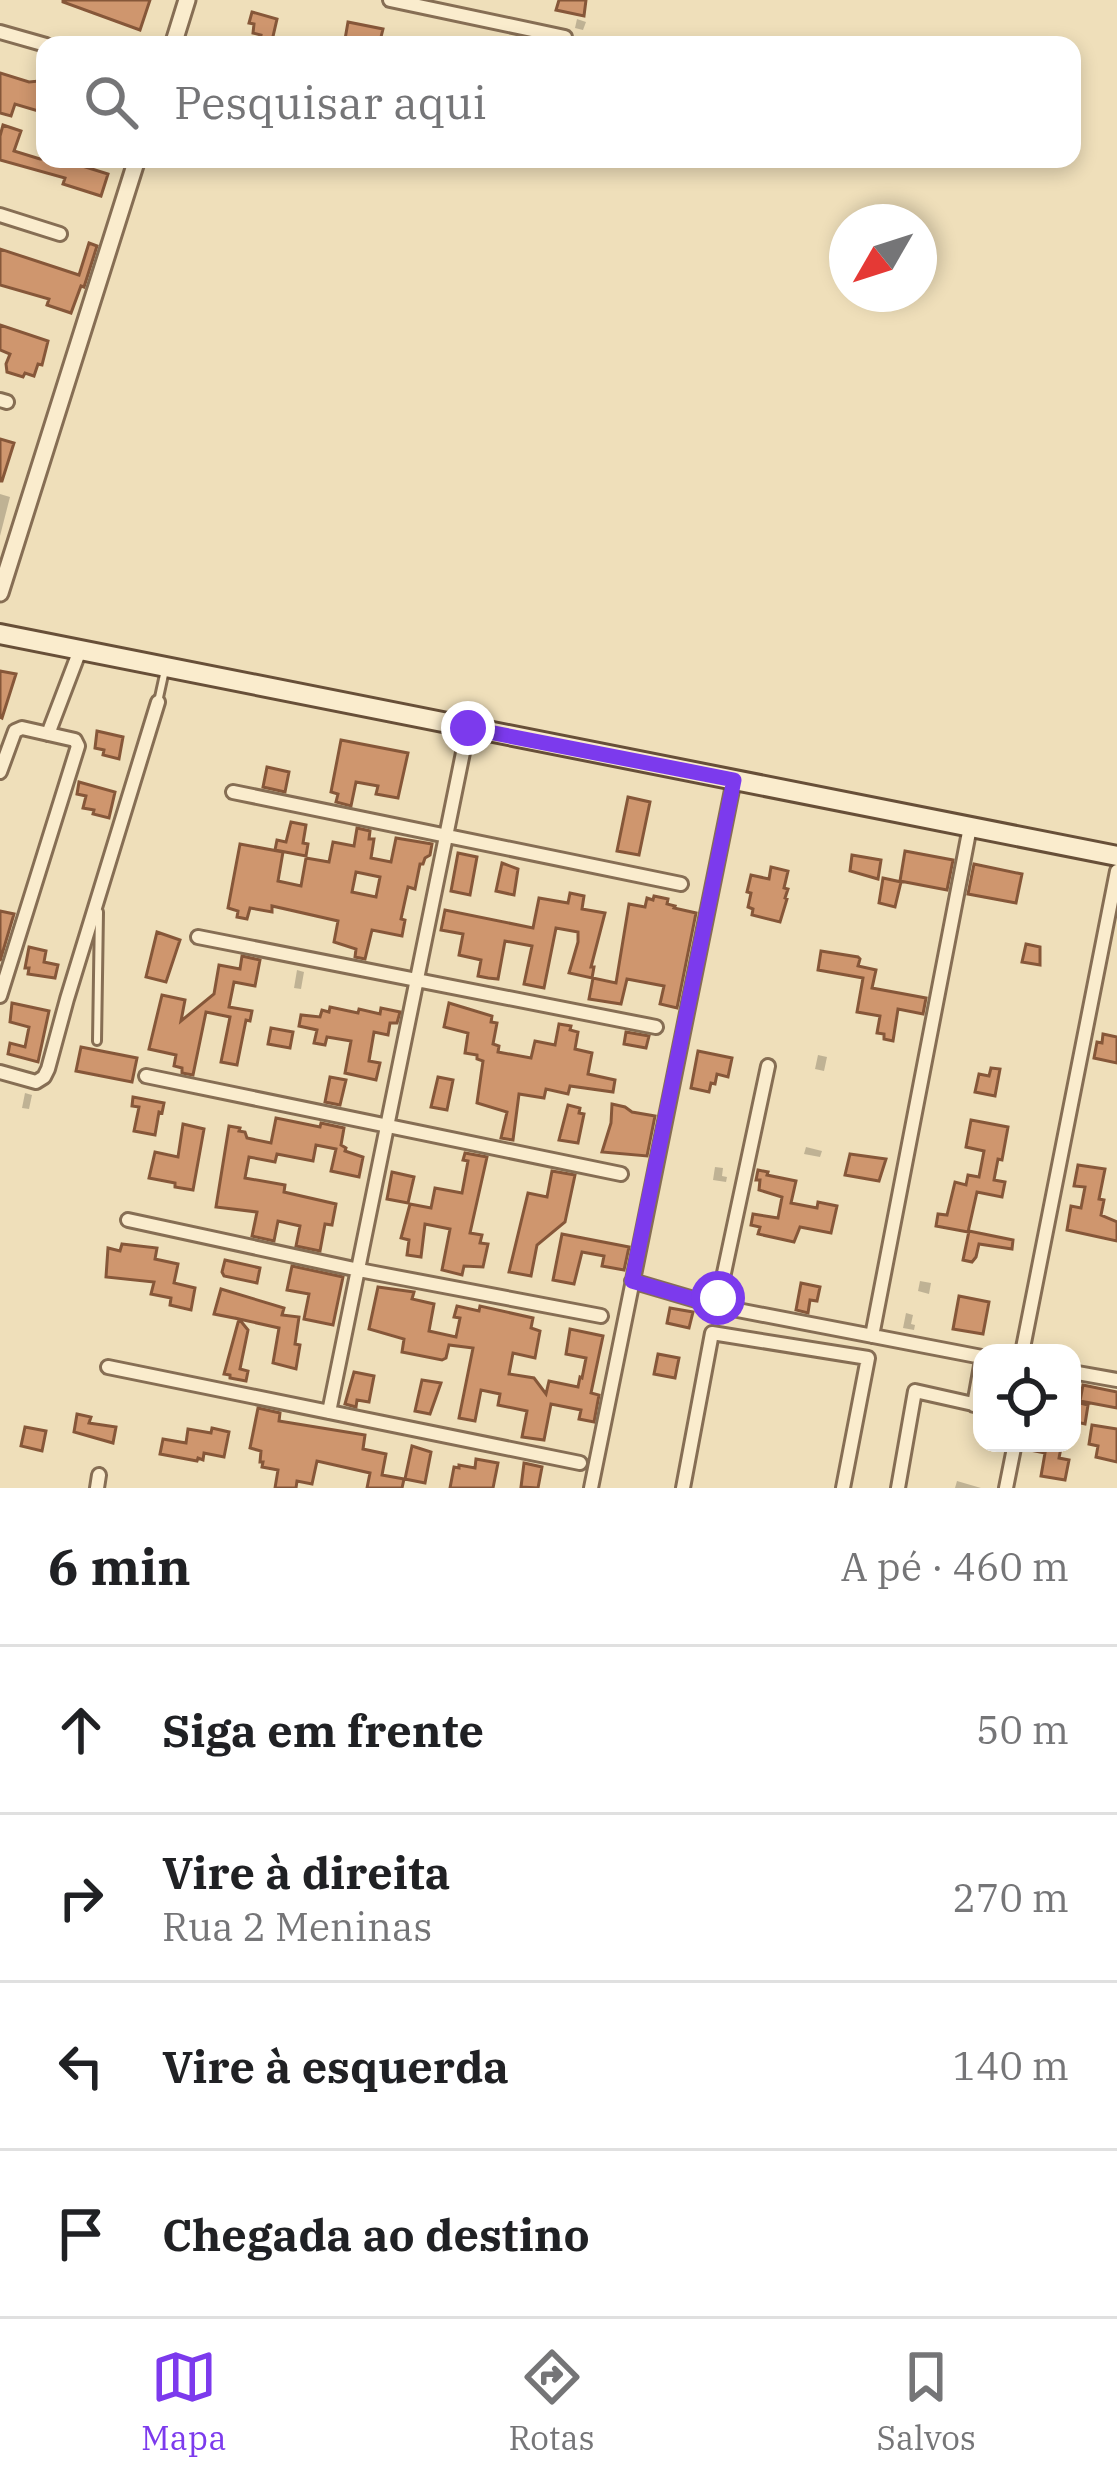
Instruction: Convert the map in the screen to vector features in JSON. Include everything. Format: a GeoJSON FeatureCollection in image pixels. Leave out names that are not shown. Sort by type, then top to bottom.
{"type":"FeatureCollection","features":[{"type":"Feature","properties":{"kind":"main road"},"geometry":{"type":"LineString","coordinates":[[0,634],[1117,856]]}},
{"type":"Feature","properties":{"kind":"street"},"geometry":{"type":"LineString","coordinates":[[176,36],[187,0]]}},
{"type":"Feature","properties":{"kind":"street"},"geometry":{"type":"LineString","coordinates":[[390,0],[557,36]]}},
{"type":"Feature","properties":{"kind":"street"},"geometry":{"type":"LineString","coordinates":[[0,32],[36,42]]}},
{"type":"Feature","properties":{"kind":"street"},"geometry":{"type":"LineString","coordinates":[[0,593],[134,168]]}},
{"type":"Feature","properties":{"kind":"street"},"geometry":{"type":"LineString","coordinates":[[0,215],[59,234]]}},
{"type":"Feature","properties":{"kind":"street"},"geometry":{"type":"LineString","coordinates":[[48,734],[80,650]]}},
{"type":"Feature","properties":{"kind":"street"},"geometry":{"type":"LineString","coordinates":[[0,1072],[36,1082],[44,1077],[158,702]]}},
{"type":"Feature","properties":{"kind":"street"},"geometry":{"type":"LineString","coordinates":[[0,772],[15,731],[22,728],[75,740],[78,746],[0,996]]}},
{"type":"Feature","properties":{"kind":"street"},"geometry":{"type":"LineString","coordinates":[[329,1412],[468,728]]}},
{"type":"Feature","properties":{"kind":"street"},"geometry":{"type":"LineString","coordinates":[[591,1488],[734,780]]}},
{"type":"Feature","properties":{"kind":"street"},"geometry":{"type":"LineString","coordinates":[[233,792],[681,884]]}},
{"type":"Feature","properties":{"kind":"street"},"geometry":{"type":"LineString","coordinates":[[872,1336],[970,827]]}},
{"type":"Feature","properties":{"kind":"street"},"geometry":{"type":"LineString","coordinates":[[1024,1344],[1117,871]]}},
{"type":"Feature","properties":{"kind":"street"},"geometry":{"type":"LineString","coordinates":[[197,937],[656,1028]]}},
{"type":"Feature","properties":{"kind":"street"},"geometry":{"type":"LineString","coordinates":[[717,1306],[768,1066]]}},
{"type":"Feature","properties":{"kind":"street"},"geometry":{"type":"LineString","coordinates":[[146,1076],[621,1174]]}},
{"type":"Feature","properties":{"kind":"street"},"geometry":{"type":"LineString","coordinates":[[128,1220],[601,1316]]}},
{"type":"Feature","properties":{"kind":"street"},"geometry":{"type":"LineString","coordinates":[[632,1281],[717,1306],[973,1356]]}},
{"type":"Feature","properties":{"kind":"street"},"geometry":{"type":"LineString","coordinates":[[726,1336],[732,1309]]}},
{"type":"Feature","properties":{"kind":"street"},"geometry":{"type":"LineString","coordinates":[[683,1488],[712,1334],[868,1358],[842,1488]]}},
{"type":"Feature","properties":{"kind":"street"},"geometry":{"type":"LineString","coordinates":[[108,1367],[580,1463]]}},
{"type":"Feature","properties":{"kind":"street"},"geometry":{"type":"LineString","coordinates":[[1081,1374],[1117,1380]]}},
{"type":"Feature","properties":{"kind":"street"},"geometry":{"type":"LineString","coordinates":[[898,1488],[915,1390],[973,1405]]}},
{"type":"Feature","properties":{"kind":"street"},"geometry":{"type":"LineString","coordinates":[[1006,1488],[1013,1452]]}},
{"type":"Feature","properties":{"kind":"lane"},"geometry":{"type":"LineString","coordinates":[[158,702],[166,667]]}},
{"type":"Feature","properties":{"kind":"lane"},"geometry":{"type":"LineString","coordinates":[[97,1042],[99,897]]}},
{"type":"Feature","properties":{"kind":"building"},"geometry":{"type":"Polygon","coordinates":[[[63,0],[150,0],[140,30],[63,0]]]}},
{"type":"Feature","properties":{"kind":"building"},"geometry":{"type":"Polygon","coordinates":[[[559,0],[586,0],[584,16],[556,10],[559,0]]]}},
{"type":"Feature","properties":{"kind":"building"},"geometry":{"type":"Polygon","coordinates":[[[252,12],[277,19],[273,36],[253,33],[254,24],[249,23],[252,12]]]}},
{"type":"Feature","properties":{"kind":"building"},"geometry":{"type":"Polygon","coordinates":[[[348,22],[383,29],[381,36],[346,36],[348,22]]]}},
{"type":"Feature","properties":{"kind":"building"},"geometry":{"type":"Polygon","coordinates":[[[0,73],[36,81],[36,110],[15,104],[11,116],[0,113],[0,73]]]}},
{"type":"Feature","properties":{"kind":"building"},"geometry":{"type":"Polygon","coordinates":[[[3,125],[21,131],[14,151],[36,158],[36,168],[89,168],[108,174],[101,196],[63,184],[65,178],[0,160],[3,125]]]}},
{"type":"Feature","properties":{"kind":"building"},"geometry":{"type":"Polygon","coordinates":[[[89,243],[97,246],[71,313],[47,305],[49,299],[0,285],[0,249],[79,275],[89,243]]]}},
{"type":"Feature","properties":{"kind":"building"},"geometry":{"type":"Polygon","coordinates":[[[0,325],[48,341],[34,376],[7,372],[10,354],[0,350],[0,325]]]}},
{"type":"Feature","properties":{"kind":"building"},"geometry":{"type":"Polygon","coordinates":[[[0,439],[14,443],[2,481],[0,481],[0,439]]]}},
{"type":"Feature","properties":{"kind":"building"},"geometry":{"type":"Polygon","coordinates":[[[0,671],[16,674],[2,718],[0,717],[0,671]]]}},
{"type":"Feature","properties":{"kind":"building"},"geometry":{"type":"Polygon","coordinates":[[[97,731],[123,737],[119,759],[95,748],[97,731]]]}},
{"type":"Feature","properties":{"kind":"building"},"geometry":{"type":"Polygon","coordinates":[[[341,740],[408,753],[398,798],[376,794],[378,786],[356,782],[351,806],[336,802],[338,794],[331,792],[341,740]]]}},
{"type":"Feature","properties":{"kind":"building"},"geometry":{"type":"Polygon","coordinates":[[[267,767],[289,772],[285,792],[263,787],[267,767]]]}},
{"type":"Feature","properties":{"kind":"building"},"geometry":{"type":"Polygon","coordinates":[[[79,782],[115,792],[109,818],[83,808],[86,796],[77,794],[79,782]]]}},
{"type":"Feature","properties":{"kind":"building"},"geometry":{"type":"Polygon","coordinates":[[[628,797],[650,802],[639,855],[617,851],[628,797]]]}},
{"type":"Feature","properties":{"kind":"building"},"geometry":{"type":"Polygon","coordinates":[[[291,822],[306,825],[306,856],[275,850],[277,840],[286,842],[291,822]]]}},
{"type":"Feature","properties":{"kind":"building"},"geometry":{"type":"Polygon","coordinates":[[[357,828],[370,831],[369,839],[374,839],[371,858],[391,862],[396,838],[432,844],[430,855],[420,864],[415,889],[408,887],[402,936],[372,930],[365,959],[355,957],[356,949],[334,942],[338,921],[272,906],[272,912],[250,908],[247,919],[228,908],[240,844],[283,852],[278,881],[301,886],[306,858],[329,862],[333,842],[354,846],[357,828]],[[356,872],[352,892],[376,897],[380,877],[356,872]]]}},
{"type":"Feature","properties":{"kind":"building"},"geometry":{"type":"Polygon","coordinates":[[[905,851],[953,860],[947,890],[900,881],[905,851]]]}},
{"type":"Feature","properties":{"kind":"building"},"geometry":{"type":"Polygon","coordinates":[[[458,853],[477,857],[470,895],[451,891],[458,853]]]}},
{"type":"Feature","properties":{"kind":"building"},"geometry":{"type":"Polygon","coordinates":[[[852,855],[881,860],[878,879],[850,871],[852,855]]]}},
{"type":"Feature","properties":{"kind":"building"},"geometry":{"type":"Polygon","coordinates":[[[502,863],[518,869],[514,895],[496,891],[502,863]]]}},
{"type":"Feature","properties":{"kind":"building"},"geometry":{"type":"Polygon","coordinates":[[[974,864],[1022,874],[1016,903],[968,894],[974,864]]]}},
{"type":"Feature","properties":{"kind":"building"},"geometry":{"type":"Polygon","coordinates":[[[771,867],[788,871],[780,922],[752,915],[748,907],[751,875],[769,879],[771,867]]]}},
{"type":"Feature","properties":{"kind":"building"},"geometry":{"type":"Polygon","coordinates":[[[883,878],[901,882],[895,907],[879,903],[883,878]]]}},
{"type":"Feature","properties":{"kind":"building"},"geometry":{"type":"Polygon","coordinates":[[[570,893],[584,896],[582,909],[605,913],[592,978],[569,973],[578,932],[556,928],[544,988],[524,984],[532,946],[505,941],[498,979],[488,978],[478,976],[481,960],[459,955],[463,934],[441,930],[445,910],[533,928],[539,898],[568,903],[570,893]]]}},
{"type":"Feature","properties":{"kind":"building"},"geometry":{"type":"Polygon","coordinates":[[[647,898],[668,899],[667,904],[674,908],[696,913],[677,1008],[660,1004],[664,986],[627,979],[621,1004],[589,999],[593,978],[616,983],[629,904],[645,907],[647,898]]]}},
{"type":"Feature","properties":{"kind":"building"},"geometry":{"type":"Polygon","coordinates":[[[0,911],[14,914],[0,961],[0,911]]]}},
{"type":"Feature","properties":{"kind":"building"},"geometry":{"type":"Polygon","coordinates":[[[157,932],[180,940],[166,982],[146,977],[157,932]]]}},
{"type":"Feature","properties":{"kind":"building"},"geometry":{"type":"Polygon","coordinates":[[[1026,944],[1040,947],[1040,965],[1022,962],[1026,944]]]}},
{"type":"Feature","properties":{"kind":"building"},"geometry":{"type":"Polygon","coordinates":[[[29,947],[46,951],[44,962],[58,965],[55,978],[28,974],[29,947]]]}},
{"type":"Feature","properties":{"kind":"building"},"geometry":{"type":"Polygon","coordinates":[[[821,951],[858,957],[858,966],[876,970],[872,988],[926,998],[923,1014],[898,1009],[893,1041],[884,1039],[884,1034],[877,1033],[880,1016],[857,1012],[863,978],[818,970],[821,951]]]}},
{"type":"Feature","properties":{"kind":"building"},"geometry":{"type":"Polygon","coordinates":[[[242,956],[260,960],[255,986],[234,982],[229,1007],[252,1011],[237,1065],[221,1062],[230,1017],[206,1012],[193,1075],[174,1066],[176,1055],[149,1049],[162,995],[185,1000],[181,1021],[214,994],[219,965],[240,969],[242,956]]]}},
{"type":"Feature","properties":{"kind":"building"},"geometry":{"type":"Polygon","coordinates":[[[12,1003],[49,1011],[38,1062],[8,1054],[10,1043],[25,1047],[29,1027],[10,1022],[12,1003]]]}},
{"type":"Feature","properties":{"kind":"building"},"geometry":{"type":"Polygon","coordinates":[[[449,1003],[492,1016],[491,1022],[497,1023],[493,1044],[499,1046],[498,1052],[531,1058],[535,1041],[555,1045],[559,1024],[571,1026],[570,1030],[578,1032],[575,1049],[592,1053],[588,1074],[615,1080],[613,1092],[570,1086],[568,1094],[546,1089],[544,1098],[519,1094],[513,1140],[501,1138],[507,1112],[477,1103],[483,1061],[465,1053],[468,1033],[444,1027],[449,1003]]]}},
{"type":"Feature","properties":{"kind":"building"},"geometry":{"type":"Polygon","coordinates":[[[330,1007],[358,1013],[359,1009],[380,1014],[381,1008],[400,1012],[397,1023],[390,1023],[388,1035],[374,1032],[369,1061],[380,1063],[376,1080],[345,1073],[351,1041],[327,1037],[325,1045],[314,1043],[317,1030],[299,1026],[301,1015],[320,1017],[330,1007]]]}},
{"type":"Feature","properties":{"kind":"building"},"geometry":{"type":"Polygon","coordinates":[[[271,1028],[293,1032],[290,1048],[268,1044],[271,1028]]]}},
{"type":"Feature","properties":{"kind":"building"},"geometry":{"type":"Polygon","coordinates":[[[626,1032],[649,1036],[646,1048],[624,1044],[626,1032]]]}},
{"type":"Feature","properties":{"kind":"building"},"geometry":{"type":"Polygon","coordinates":[[[1103,1034],[1117,1037],[1117,1063],[1094,1058],[1103,1034]]]}},
{"type":"Feature","properties":{"kind":"building"},"geometry":{"type":"Polygon","coordinates":[[[81,1047],[137,1058],[132,1082],[76,1071],[81,1047]]]}},
{"type":"Feature","properties":{"kind":"building"},"geometry":{"type":"Polygon","coordinates":[[[698,1051],[732,1058],[728,1077],[717,1074],[709,1092],[691,1088],[698,1051]]]}},
{"type":"Feature","properties":{"kind":"building"},"geometry":{"type":"Polygon","coordinates":[[[991,1068],[1000,1069],[995,1096],[975,1092],[979,1074],[989,1076],[991,1068]]]}},
{"type":"Feature","properties":{"kind":"building"},"geometry":{"type":"Polygon","coordinates":[[[330,1077],[346,1080],[340,1105],[325,1102],[330,1077]]]}},
{"type":"Feature","properties":{"kind":"building"},"geometry":{"type":"Polygon","coordinates":[[[438,1077],[453,1080],[447,1110],[431,1107],[438,1077]]]}},
{"type":"Feature","properties":{"kind":"building"},"geometry":{"type":"Polygon","coordinates":[[[133,1097],[164,1103],[155,1135],[134,1131],[139,1107],[132,1106],[133,1097]]]}},
{"type":"Feature","properties":{"kind":"building"},"geometry":{"type":"Polygon","coordinates":[[[612,1104],[655,1116],[647,1156],[602,1152],[612,1104]]]}},
{"type":"Feature","properties":{"kind":"building"},"geometry":{"type":"Polygon","coordinates":[[[568,1105],[584,1114],[578,1143],[559,1140],[568,1105]]]}},
{"type":"Feature","properties":{"kind":"building"},"geometry":{"type":"Polygon","coordinates":[[[276,1118],[344,1128],[341,1145],[363,1157],[359,1177],[331,1171],[336,1149],[316,1145],[313,1161],[277,1154],[275,1162],[249,1157],[245,1178],[285,1185],[284,1192],[336,1204],[332,1225],[325,1224],[320,1251],[296,1246],[300,1226],[278,1221],[274,1241],[252,1236],[257,1212],[216,1207],[229,1126],[240,1128],[247,1138],[271,1143],[276,1118]]]}},
{"type":"Feature","properties":{"kind":"building"},"geometry":{"type":"Polygon","coordinates":[[[971,1120],[1008,1127],[994,1180],[1005,1182],[1002,1197],[977,1192],[968,1232],[936,1226],[938,1214],[947,1215],[955,1182],[966,1185],[968,1175],[979,1177],[984,1151],[966,1147],[971,1120]]]}},
{"type":"Feature","properties":{"kind":"building"},"geometry":{"type":"Polygon","coordinates":[[[183,1124],[204,1129],[193,1190],[149,1178],[155,1152],[178,1157],[183,1124]]]}},
{"type":"Feature","properties":{"kind":"building"},"geometry":{"type":"Polygon","coordinates":[[[465,1153],[487,1157],[470,1233],[482,1235],[480,1243],[488,1244],[483,1267],[464,1266],[462,1275],[442,1270],[450,1229],[425,1224],[421,1257],[407,1255],[409,1240],[401,1238],[410,1204],[431,1208],[435,1188],[462,1193],[465,1153]]]}},
{"type":"Feature","properties":{"kind":"building"},"geometry":{"type":"Polygon","coordinates":[[[850,1154],[886,1159],[879,1181],[845,1175],[850,1154]]]}},
{"type":"Feature","properties":{"kind":"building"},"geometry":{"type":"Polygon","coordinates":[[[1078,1165],[1105,1169],[1101,1215],[1117,1222],[1117,1241],[1067,1230],[1071,1206],[1081,1208],[1085,1187],[1074,1186],[1078,1165]]]}},
{"type":"Feature","properties":{"kind":"building"},"geometry":{"type":"Polygon","coordinates":[[[758,1170],[796,1181],[791,1203],[837,1206],[831,1233],[800,1227],[794,1242],[758,1234],[760,1227],[751,1225],[753,1214],[778,1218],[782,1197],[759,1190],[758,1170]]]}},
{"type":"Feature","properties":{"kind":"building"},"geometry":{"type":"Polygon","coordinates":[[[552,1171],[575,1175],[565,1222],[537,1245],[531,1276],[509,1272],[528,1193],[547,1197],[552,1171]]]}},
{"type":"Feature","properties":{"kind":"building"},"geometry":{"type":"Polygon","coordinates":[[[392,1172],[414,1177],[408,1203],[387,1199],[392,1172]]]}},
{"type":"Feature","properties":{"kind":"building"},"geometry":{"type":"Polygon","coordinates":[[[969,1231],[1013,1240],[1012,1249],[979,1244],[972,1262],[963,1260],[969,1231]]]}},
{"type":"Feature","properties":{"kind":"building"},"geometry":{"type":"Polygon","coordinates":[[[562,1234],[629,1247],[624,1270],[602,1266],[604,1256],[582,1252],[574,1284],[553,1280],[562,1234]]]}},
{"type":"Feature","properties":{"kind":"building"},"geometry":{"type":"Polygon","coordinates":[[[122,1244],[157,1248],[155,1259],[178,1264],[174,1283],[195,1288],[191,1310],[170,1305],[171,1298],[151,1294],[154,1282],[106,1277],[108,1248],[120,1251],[122,1244]]]}},
{"type":"Feature","properties":{"kind":"building"},"geometry":{"type":"Polygon","coordinates":[[[225,1260],[260,1268],[257,1283],[224,1276],[225,1260]]]}},
{"type":"Feature","properties":{"kind":"building"},"geometry":{"type":"Polygon","coordinates":[[[292,1266],[343,1277],[333,1325],[304,1319],[309,1294],[287,1290],[292,1266]]]}},
{"type":"Feature","properties":{"kind":"building"},"geometry":{"type":"Polygon","coordinates":[[[801,1283],[820,1287],[817,1301],[810,1300],[808,1313],[796,1310],[801,1283]]]}},
{"type":"Feature","properties":{"kind":"building"},"geometry":{"type":"Polygon","coordinates":[[[378,1287],[414,1292],[412,1299],[434,1304],[429,1331],[456,1337],[457,1306],[533,1318],[531,1328],[540,1331],[535,1358],[513,1353],[509,1374],[534,1378],[546,1394],[549,1381],[578,1387],[582,1378],[586,1358],[566,1354],[570,1329],[603,1336],[591,1393],[599,1395],[594,1422],[579,1419],[581,1410],[551,1404],[544,1440],[522,1437],[527,1411],[498,1405],[500,1394],[481,1390],[475,1421],[459,1418],[473,1348],[449,1345],[442,1360],[402,1352],[404,1339],[369,1329],[378,1287]]]}},
{"type":"Feature","properties":{"kind":"building"},"geometry":{"type":"Polygon","coordinates":[[[221,1289],[284,1308],[282,1315],[299,1317],[296,1369],[273,1363],[279,1328],[214,1314],[221,1289]]]}},
{"type":"Feature","properties":{"kind":"building"},"geometry":{"type":"Polygon","coordinates":[[[959,1296],[989,1302],[983,1334],[953,1329],[959,1296]]]}},
{"type":"Feature","properties":{"kind":"building"},"geometry":{"type":"Polygon","coordinates":[[[670,1308],[693,1312],[689,1328],[667,1323],[670,1308]]]}},
{"type":"Feature","properties":{"kind":"building"},"geometry":{"type":"Polygon","coordinates":[[[239,1319],[248,1330],[240,1369],[248,1371],[246,1381],[224,1374],[239,1319]]]}},
{"type":"Feature","properties":{"kind":"building"},"geometry":{"type":"Polygon","coordinates":[[[658,1354],[679,1358],[675,1378],[654,1374],[658,1354]]]}},
{"type":"Feature","properties":{"kind":"building"},"geometry":{"type":"Polygon","coordinates":[[[354,1372],[374,1376],[369,1402],[357,1400],[356,1407],[345,1404],[354,1372]]]}},
{"type":"Feature","properties":{"kind":"building"},"geometry":{"type":"Polygon","coordinates":[[[422,1380],[441,1383],[430,1414],[415,1411],[422,1380]]]}},
{"type":"Feature","properties":{"kind":"building"},"geometry":{"type":"Polygon","coordinates":[[[1083,1385],[1117,1392],[1117,1408],[1081,1401],[1083,1385]]]}},
{"type":"Feature","properties":{"kind":"building"},"geometry":{"type":"Polygon","coordinates":[[[1081,1403],[1088,1405],[1085,1424],[1081,1423],[1081,1403]]]}},
{"type":"Feature","properties":{"kind":"building"},"geometry":{"type":"Polygon","coordinates":[[[258,1408],[280,1413],[279,1421],[365,1435],[363,1449],[386,1454],[382,1475],[404,1479],[402,1488],[367,1488],[370,1473],[317,1461],[312,1484],[297,1481],[296,1488],[275,1488],[278,1470],[262,1467],[261,1451],[250,1448],[258,1408]]]}},
{"type":"Feature","properties":{"kind":"building"},"geometry":{"type":"Polygon","coordinates":[[[77,1414],[91,1417],[89,1423],[116,1427],[113,1443],[74,1432],[77,1414]]]}},
{"type":"Feature","properties":{"kind":"building"},"geometry":{"type":"Polygon","coordinates":[[[1092,1425],[1117,1429],[1117,1462],[1096,1457],[1098,1446],[1089,1444],[1092,1425]]]}},
{"type":"Feature","properties":{"kind":"building"},"geometry":{"type":"Polygon","coordinates":[[[25,1427],[46,1431],[42,1451],[21,1446],[25,1427]]]}},
{"type":"Feature","properties":{"kind":"building"},"geometry":{"type":"Polygon","coordinates":[[[212,1428],[229,1432],[224,1457],[204,1453],[203,1460],[197,1461],[160,1454],[163,1439],[186,1443],[188,1429],[211,1433],[212,1428]]]}},
{"type":"Feature","properties":{"kind":"building"},"geometry":{"type":"Polygon","coordinates":[[[412,1446],[431,1452],[425,1483],[405,1479],[412,1446]]]}},
{"type":"Feature","properties":{"kind":"building"},"geometry":{"type":"Polygon","coordinates":[[[1040,1452],[1060,1452],[1059,1458],[1069,1460],[1065,1480],[1041,1476],[1045,1453],[1040,1452]]]}},
{"type":"Feature","properties":{"kind":"building"},"geometry":{"type":"Polygon","coordinates":[[[476,1459],[498,1463],[493,1488],[450,1488],[454,1467],[475,1468],[476,1459]]]}},
{"type":"Feature","properties":{"kind":"building"},"geometry":{"type":"Polygon","coordinates":[[[524,1463],[542,1467],[538,1488],[521,1487],[524,1463]]]}},
{"type":"Feature","properties":{"kind":"route"},"geometry":{"type":"LineString","coordinates":[[468,728],[734,780],[632,1281],[717,1306],[718,1298]]}}]}
